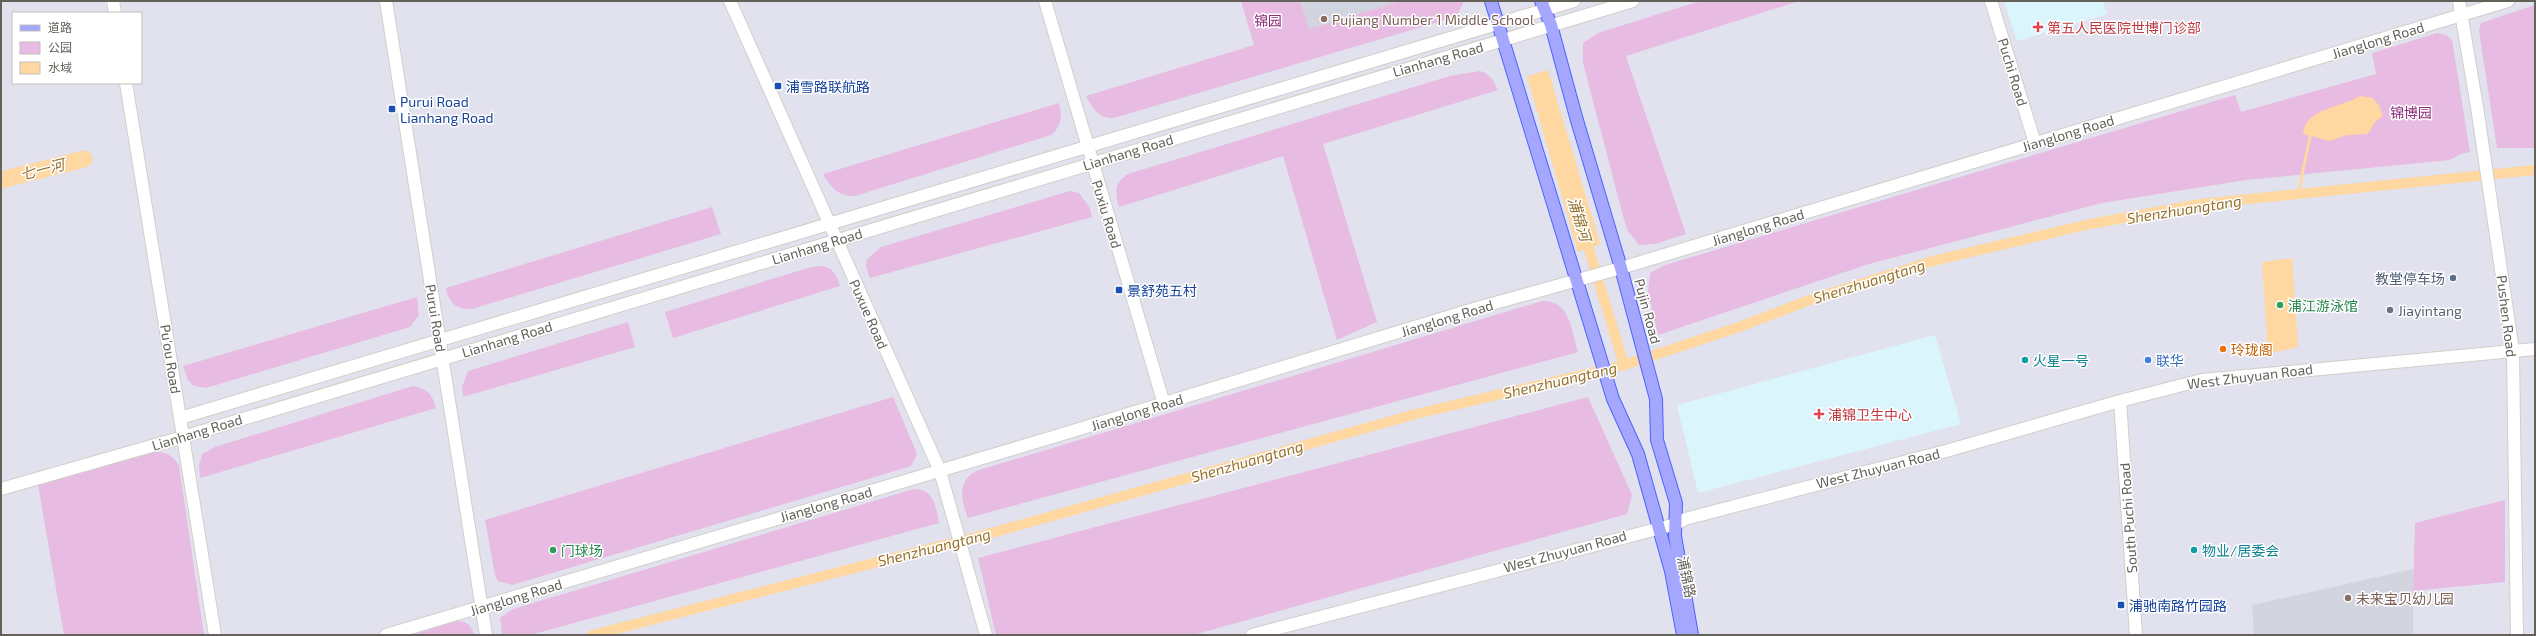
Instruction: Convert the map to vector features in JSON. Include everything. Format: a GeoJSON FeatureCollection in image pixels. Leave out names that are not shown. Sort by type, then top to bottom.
{"type":"FeatureCollection","features":[{"type":"Feature","properties":{"kind":"main road"},"geometry":{"type":"LineString","coordinates":[[1491,1],[1508,38],[1578,280]]}},
{"type":"Feature","properties":{"kind":"main road","name":"Pujin Road"},"geometry":{"type":"LineString","coordinates":[[1540,8],[1551,25],[1576,117],[1621,268],[1656,398],[1657,440],[1676,503],[1675,536],[1692,635]]}},
{"type":"Feature","properties":{"kind":"main road","name":"浦锦路"},"geometry":{"type":"LineString","coordinates":[[1578,280],[1610,389],[1636,447],[1671,571],[1683,635]]}},
{"type":"Feature","properties":{"kind":"street"},"geometry":{"type":"LineString","coordinates":[[113,1],[114,12]]}},
{"type":"Feature","properties":{"kind":"street","name":"Purui Road"},"geometry":{"type":"LineString","coordinates":[[386,1],[415,175],[439,340],[486,635]]}},
{"type":"Feature","properties":{"kind":"street","name":"Puxue Road"},"geometry":{"type":"LineString","coordinates":[[730,1],[940,471],[954,515],[986,635]]}},
{"type":"Feature","properties":{"kind":"street","name":"Puxiu Road"},"geometry":{"type":"LineString","coordinates":[[1045,1],[1164,404]]}},
{"type":"Feature","properties":{"kind":"street","name":"Lianhang Road"},"geometry":{"type":"LineString","coordinates":[[180,418],[1502,23],[1540,8],[1574,1]]}},
{"type":"Feature","properties":{"kind":"street","name":"Lianhang Road"},"geometry":{"type":"LineString","coordinates":[[1,489],[183,437],[1633,1]]}},
{"type":"Feature","properties":{"kind":"street","name":"Puchi Road"},"geometry":{"type":"LineString","coordinates":[[1991,1],[2035,143]]}},
{"type":"Feature","properties":{"kind":"street","name":"Pushen Road"},"geometry":{"type":"LineString","coordinates":[[2459,1],[2463,15],[2484,150],[2513,351],[2517,635]]}},
{"type":"Feature","properties":{"kind":"street","name":"Jianglong Road"},"geometry":{"type":"LineString","coordinates":[[386,635],[1164,404],[1477,308],[1621,268],[2508,1]]}},
{"type":"Feature","properties":{"kind":"street","name":"Pu'ou Road"},"geometry":{"type":"LineString","coordinates":[[126,84],[215,635]]}},
{"type":"Feature","properties":{"kind":"street","name":"West Zhuyuan Road"},"geometry":{"type":"LineString","coordinates":[[1252,635],[1659,526],[1676,524],[1693,517],[1946,451],[2120,400],[2202,380],[2535,349]]}},
{"type":"Feature","properties":{"kind":"street","name":"South Puchi Road"},"geometry":{"type":"LineString","coordinates":[[2120,400],[2136,635]]}},
{"type":"Feature","properties":{"kind":"shaded area","name":"Pujiang Number 1 Middle School"},"geometry":{"type":"Polygon","coordinates":[[[1300,1],[1401,1],[1309,29],[1300,1]]]}},
{"type":"Feature","properties":{"kind":"shaded area","name":"第五人民医院世博门诊部"},"geometry":{"type":"Polygon","coordinates":[[[2004,1],[2103,1],[2107,14],[2017,41],[2004,1]]]}},
{"type":"Feature","properties":{"kind":"shaded area","name":"浦锦卫生中心"},"geometry":{"type":"Polygon","coordinates":[[[1935,335],[1961,424],[1698,493],[1677,405],[1935,335]]]}},
{"type":"Feature","properties":{"kind":"shaded area","name":"未来宝贝幼儿园"},"geometry":{"type":"Polygon","coordinates":[[[2413,569],[2413,635],[2254,635],[2252,605],[2413,569]]]}},
{"type":"Feature","properties":{"kind":"green space","name":"锦园"},"geometry":{"type":"Polygon","coordinates":[[[1241,1],[1300,1],[1309,29],[1401,1],[1464,1],[1458,14],[1452,18],[1114,118],[1100,115],[1091,105],[1086,96],[1254,45],[1241,1]]]}},
{"type":"Feature","properties":{"kind":"green space"},"geometry":{"type":"Polygon","coordinates":[[[1700,1],[1799,1],[1626,56],[1686,234],[1655,244],[1639,245],[1628,231],[1623,216],[1583,63],[1583,43],[1598,33],[1700,1]]]}},
{"type":"Feature","properties":{"kind":"green space"},"geometry":{"type":"Polygon","coordinates":[[[2535,5],[2535,148],[2497,148],[2479,31],[2481,23],[2535,5]]]}},
{"type":"Feature","properties":{"kind":"green space","name":"锦博园"},"geometry":{"type":"Polygon","coordinates":[[[2437,33],[2446,35],[2452,40],[2470,152],[2460,154],[2450,160],[2246,180],[2102,203],[1869,264],[1658,335],[1648,292],[1650,273],[1665,265],[2235,95],[2241,112],[2376,74],[2372,53],[2437,33]]]}},
{"type":"Feature","properties":{"kind":"green space"},"geometry":{"type":"Polygon","coordinates":[[[1480,71],[1491,78],[1498,90],[1323,144],[1377,322],[1337,340],[1283,156],[1119,207],[1116,192],[1118,184],[1123,177],[1128,174],[1450,76],[1480,71]]]}},
{"type":"Feature","properties":{"kind":"green space"},"geometry":{"type":"Polygon","coordinates":[[[1059,103],[1061,117],[1059,125],[1051,135],[855,196],[840,193],[832,187],[823,174],[1059,103]]]}},
{"type":"Feature","properties":{"kind":"green space"},"geometry":{"type":"Polygon","coordinates":[[[1070,191],[1079,193],[1090,208],[1092,217],[870,278],[866,267],[867,259],[881,247],[1070,191]]]}},
{"type":"Feature","properties":{"kind":"green space"},"geometry":{"type":"Polygon","coordinates":[[[712,207],[721,234],[472,309],[458,307],[451,302],[447,293],[446,288],[712,207]]]}},
{"type":"Feature","properties":{"kind":"green space"},"geometry":{"type":"Polygon","coordinates":[[[822,266],[832,270],[836,275],[840,286],[673,338],[665,312],[811,267],[822,266]]]}},
{"type":"Feature","properties":{"kind":"green space"},"geometry":{"type":"Polygon","coordinates":[[[417,297],[419,315],[410,327],[206,388],[194,386],[188,380],[183,366],[417,297]]]}},
{"type":"Feature","properties":{"kind":"green space"},"geometry":{"type":"Polygon","coordinates":[[[1542,301],[1559,305],[1564,311],[1568,318],[1578,352],[968,518],[962,497],[962,491],[967,479],[979,470],[1542,301]]]}},
{"type":"Feature","properties":{"kind":"green space"},"geometry":{"type":"Polygon","coordinates":[[[628,322],[635,347],[463,397],[462,387],[468,371],[628,322]]]}},
{"type":"Feature","properties":{"kind":"green space"},"geometry":{"type":"Polygon","coordinates":[[[413,386],[429,393],[436,408],[200,478],[199,466],[202,454],[215,447],[413,386]]]}},
{"type":"Feature","properties":{"kind":"green space"},"geometry":{"type":"Polygon","coordinates":[[[893,397],[917,454],[911,466],[512,585],[498,581],[495,575],[485,520],[893,397]]]}},
{"type":"Feature","properties":{"kind":"green space"},"geometry":{"type":"Polygon","coordinates":[[[1588,397],[1632,495],[1627,514],[1193,635],[996,635],[978,558],[1588,397]]]}},
{"type":"Feature","properties":{"kind":"green space"},"geometry":{"type":"Polygon","coordinates":[[[146,452],[166,453],[176,461],[179,466],[204,635],[64,635],[38,485],[146,452]]]}},
{"type":"Feature","properties":{"kind":"green space"},"geometry":{"type":"Polygon","coordinates":[[[914,489],[926,492],[933,500],[939,523],[530,635],[502,635],[500,618],[513,609],[914,489]]]}},
{"type":"Feature","properties":{"kind":"green space"},"geometry":{"type":"Polygon","coordinates":[[[2505,500],[2505,582],[2413,591],[2415,523],[2505,500]]]}},
{"type":"Feature","properties":{"kind":"green space"},"geometry":{"type":"Polygon","coordinates":[[[455,621],[468,624],[474,635],[413,635],[455,621]]]}},
{"type":"Feature","properties":{"kind":"water"},"geometry":{"type":"Polygon","coordinates":[[[1548,70],[1600,244],[1578,252],[1527,76],[1548,70]]]}},
{"type":"Feature","properties":{"kind":"water"},"geometry":{"type":"Polygon","coordinates":[[[2360,96],[2373,98],[2380,107],[2383,116],[2375,122],[2368,134],[2347,135],[2330,141],[2303,134],[2305,125],[2317,114],[2360,96]]]}},
{"type":"Feature","properties":{"kind":"water","name":"浦江游泳馆"},"geometry":{"type":"Polygon","coordinates":[[[2292,258],[2298,347],[2268,354],[2262,262],[2292,258]]]}},
{"type":"Feature","properties":{"kind":"waterway"},"geometry":{"type":"LineString","coordinates":[[2298,194],[2310,137]]}},
{"type":"Feature","properties":{"kind":"waterway","name":"七一河"},"geometry":{"type":"LineString","coordinates":[[1,180],[84,159]]}},
{"type":"Feature","properties":{"kind":"waterway","name":"Shenzhuangtang"},"geometry":{"type":"LineString","coordinates":[[592,635],[995,532],[1416,414],[1624,365],[1739,327],[1812,299],[1933,261],[2090,224],[2200,204],[2535,170]]}},
{"type":"Feature","properties":{"kind":"waterway","name":"浦锦河"},"geometry":{"type":"LineString","coordinates":[[1585,236],[1624,365]]}},
{"type":"Feature","properties":{"kind":"place","name":"Pujiang Number 1 Middle School"},"geometry":{"type":"Point","coordinates":[1324,19]}},
{"type":"Feature","properties":{"kind":"place","name":"第五人民医院世博门诊部"},"geometry":{"type":"Point","coordinates":[2038,27]}},
{"type":"Feature","properties":{"kind":"place","name":"浦雪路联航路"},"geometry":{"type":"Point","coordinates":[778,86]}},
{"type":"Feature","properties":{"kind":"place","name":"Purui Road Lianhang Road"},"geometry":{"type":"Point","coordinates":[392,109]}},
{"type":"Feature","properties":{"kind":"place","name":"教堂停车场"},"geometry":{"type":"Point","coordinates":[2453,278]}},
{"type":"Feature","properties":{"kind":"place","name":"景舒苑五村"},"geometry":{"type":"Point","coordinates":[1119,290]}},
{"type":"Feature","properties":{"kind":"place","name":"浦江游泳馆"},"geometry":{"type":"Point","coordinates":[2280,305]}},
{"type":"Feature","properties":{"kind":"place","name":"Jiayintang"},"geometry":{"type":"Point","coordinates":[2390,310]}},
{"type":"Feature","properties":{"kind":"place","name":"玲珑阁"},"geometry":{"type":"Point","coordinates":[2223,349]}},
{"type":"Feature","properties":{"kind":"place","name":"火星一号"},"geometry":{"type":"Point","coordinates":[2025,360]}},
{"type":"Feature","properties":{"kind":"place","name":"联华"},"geometry":{"type":"Point","coordinates":[2148,360]}},
{"type":"Feature","properties":{"kind":"place","name":"浦锦卫生中心"},"geometry":{"type":"Point","coordinates":[1819,414]}},
{"type":"Feature","properties":{"kind":"place","name":"门球场"},"geometry":{"type":"Point","coordinates":[553,550]}},
{"type":"Feature","properties":{"kind":"place","name":"物业/居委会"},"geometry":{"type":"Point","coordinates":[2194,550]}},
{"type":"Feature","properties":{"kind":"place","name":"未来宝贝幼儿园"},"geometry":{"type":"Point","coordinates":[2348,598]}},
{"type":"Feature","properties":{"kind":"place","name":"浦驰南路竹园路"},"geometry":{"type":"Point","coordinates":[2121,605]}}]}
